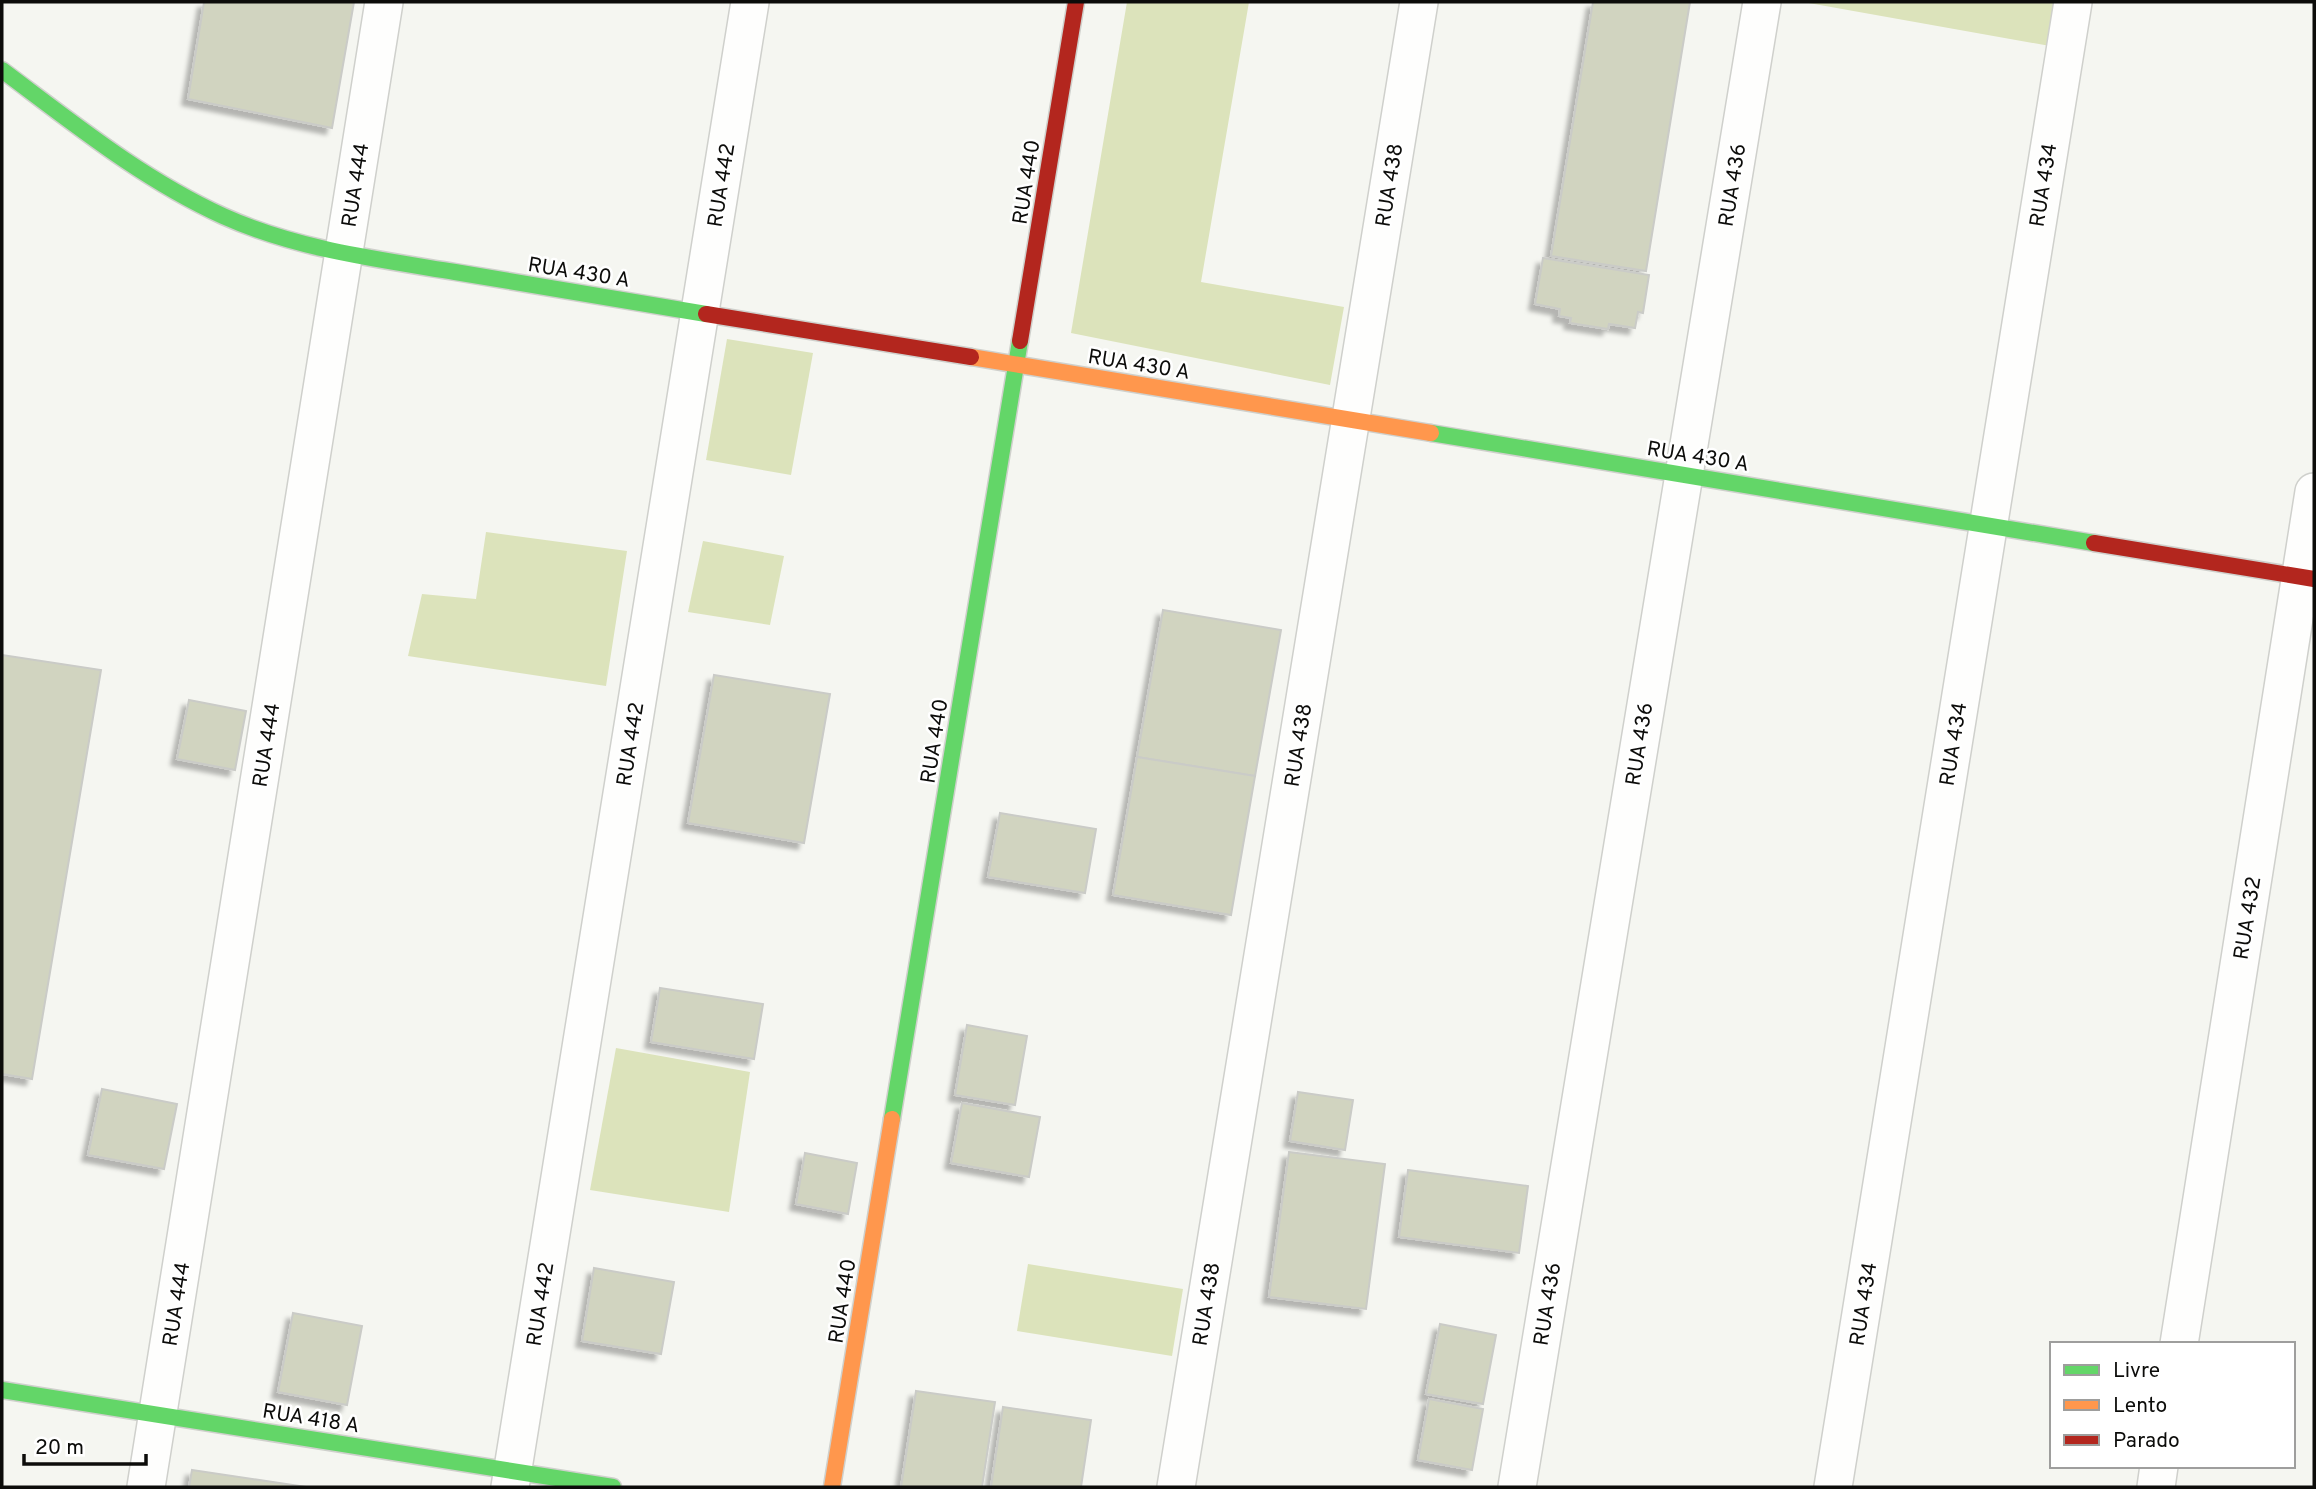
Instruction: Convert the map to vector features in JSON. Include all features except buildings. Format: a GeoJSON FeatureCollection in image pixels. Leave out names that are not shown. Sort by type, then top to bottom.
{"type":"FeatureCollection","features":[{"type":"Feature","properties":{"kind":"street","name":"RUA 444"},"geometry":{"type":"LineString","coordinates":[[146,1487],[384,2]]}},
{"type":"Feature","properties":{"kind":"street","name":"RUA 442"},"geometry":{"type":"LineString","coordinates":[[512,1479],[750,2]]}},
{"type":"Feature","properties":{"kind":"street","name":"RUA 440"},"geometry":{"type":"LineString","coordinates":[[832,1487],[1076,2]]}},
{"type":"Feature","properties":{"kind":"street","name":"RUA 438"},"geometry":{"type":"LineString","coordinates":[[1176,1487],[1419,2]]}},
{"type":"Feature","properties":{"kind":"street","name":"RUA 436"},"geometry":{"type":"LineString","coordinates":[[1517,1487],[1762,2]]}},
{"type":"Feature","properties":{"kind":"street","name":"RUA 434"},"geometry":{"type":"LineString","coordinates":[[1833,1487],[2073,2]]}},
{"type":"Feature","properties":{"kind":"street","name":"RUA 430 A"},"geometry":{"type":"LineString","coordinates":[[2,71],[111,151],[208,209],[272,236],[344,254],[2308,578]]}},
{"type":"Feature","properties":{"kind":"street","name":"RUA 432"},"geometry":{"type":"LineString","coordinates":[[2179,1342],[2308,578],[2314,492]]}},
{"type":"Feature","properties":{"kind":"street","name":"RUA 418 A"},"geometry":{"type":"LineString","coordinates":[[2,1390],[158,1415],[512,1479],[613,1487]]}},
{"type":"Feature","properties":{"kind":"street"},"geometry":{"type":"LineString","coordinates":[[2156,1487],[2159,1468]]}},
{"type":"Feature","properties":{"kind":"green space"},"geometry":{"type":"Polygon","coordinates":[[[1127,2],[1249,2],[1201,282],[1344,307],[1330,385],[1071,333],[1127,2]]]}},
{"type":"Feature","properties":{"kind":"green space"},"geometry":{"type":"Polygon","coordinates":[[[1803,2],[2056,2],[2050,46],[1803,2]]]}},
{"type":"Feature","properties":{"kind":"green space"},"geometry":{"type":"Polygon","coordinates":[[[727,339],[813,353],[791,475],[706,460],[727,339]]]}},
{"type":"Feature","properties":{"kind":"green space"},"geometry":{"type":"Polygon","coordinates":[[[486,532],[627,551],[606,686],[408,656],[422,594],[476,599],[486,532]]]}},
{"type":"Feature","properties":{"kind":"green space"},"geometry":{"type":"Polygon","coordinates":[[[703,541],[784,556],[770,625],[688,612],[703,541]]]}},
{"type":"Feature","properties":{"kind":"green space"},"geometry":{"type":"Polygon","coordinates":[[[616,1048],[750,1072],[729,1212],[590,1190],[616,1048]]]}},
{"type":"Feature","properties":{"kind":"green space"},"geometry":{"type":"Polygon","coordinates":[[[1028,1264],[1183,1289],[1172,1356],[1017,1331],[1028,1264]]]}},
{"type":"Feature","properties":{"kind":"traffic: fast"},"geometry":{"type":"LineString","coordinates":[[2,70],[82,130],[164,185],[223,216],[279,237],[366,257],[706,314]]}},
{"type":"Feature","properties":{"kind":"traffic: fast"},"geometry":{"type":"LineString","coordinates":[[892,1119],[1020,341]]}},
{"type":"Feature","properties":{"kind":"traffic: fast"},"geometry":{"type":"LineString","coordinates":[[1431,433],[2094,543]]}},
{"type":"Feature","properties":{"kind":"traffic: fast"},"geometry":{"type":"LineString","coordinates":[[2,1390],[613,1487]]}},
{"type":"Feature","properties":{"kind":"traffic: slow"},"geometry":{"type":"LineString","coordinates":[[971,357],[1431,433]]}},
{"type":"Feature","properties":{"kind":"traffic: slow"},"geometry":{"type":"LineString","coordinates":[[832,1487],[892,1119]]}},
{"type":"Feature","properties":{"kind":"traffic: jam"},"geometry":{"type":"LineString","coordinates":[[1020,341],[1076,2]]}},
{"type":"Feature","properties":{"kind":"traffic: jam"},"geometry":{"type":"LineString","coordinates":[[706,314],[971,357]]}},
{"type":"Feature","properties":{"kind":"traffic: jam"},"geometry":{"type":"LineString","coordinates":[[2094,543],[2314,579]]}}]}
